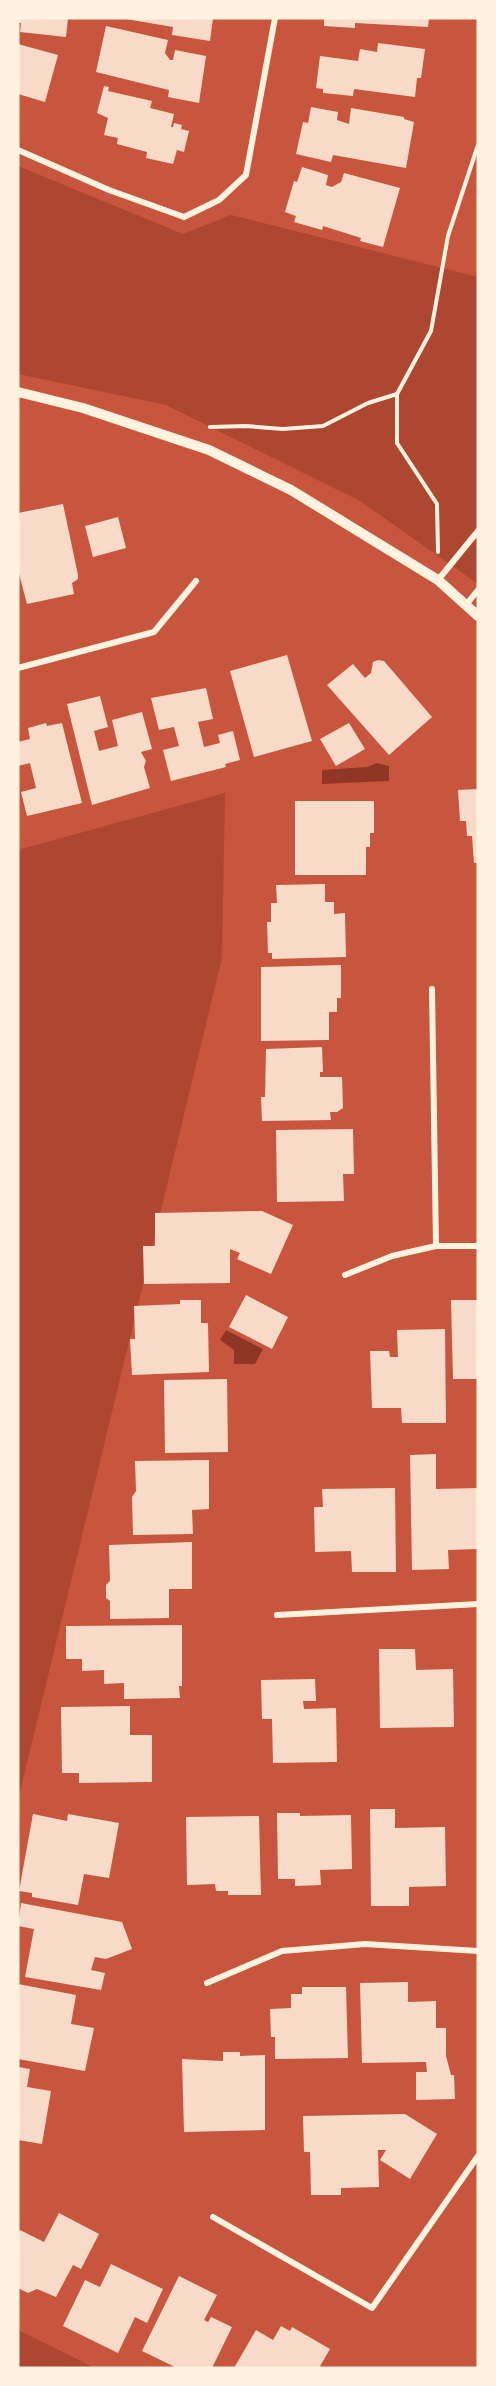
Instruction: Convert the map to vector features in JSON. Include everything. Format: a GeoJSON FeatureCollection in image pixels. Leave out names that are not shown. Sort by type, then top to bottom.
{"type":"FeatureCollection","features":[{"type":"Feature","properties":{"kind":"street"},"geometry":{"type":"LineString","coordinates":[[18,150],[109,190],[184,217],[219,200],[246,175],[274,18]]}},
{"type":"Feature","properties":{"kind":"street"},"geometry":{"type":"LineString","coordinates":[[18,392],[83,408],[209,450],[291,490],[438,580],[478,616]]}},
{"type":"Feature","properties":{"kind":"street"},"geometry":{"type":"LineString","coordinates":[[438,580],[478,531]]}},
{"type":"Feature","properties":{"kind":"street"},"geometry":{"type":"LineString","coordinates":[[18,668],[153,632],[196,581]]}},
{"type":"Feature","properties":{"kind":"street"},"geometry":{"type":"LineString","coordinates":[[466,605],[478,590]]}},
{"type":"Feature","properties":{"kind":"street"},"geometry":{"type":"LineString","coordinates":[[432,989],[436,1246]]}},
{"type":"Feature","properties":{"kind":"street"},"geometry":{"type":"LineString","coordinates":[[345,1275],[392,1256],[436,1246],[478,1246]]}},
{"type":"Feature","properties":{"kind":"street"},"geometry":{"type":"LineString","coordinates":[[277,1615],[478,1604]]}},
{"type":"Feature","properties":{"kind":"street"},"geometry":{"type":"LineString","coordinates":[[207,1983],[282,1951],[365,1944],[478,1951]]}},
{"type":"Feature","properties":{"kind":"street"},"geometry":{"type":"LineString","coordinates":[[213,2217],[372,2308],[478,2156]]}},
{"type":"Feature","properties":{"kind":"path"},"geometry":{"type":"LineString","coordinates":[[438,580],[437,504],[397,443],[397,394],[431,331],[448,236],[478,145]]}},
{"type":"Feature","properties":{"kind":"path"},"geometry":{"type":"LineString","coordinates":[[202,427],[246,426],[283,429],[323,426],[368,403],[397,394]]}},
{"type":"Feature","properties":{"kind":"shaded area"},"geometry":{"type":"Polygon","coordinates":[[[18,166],[183,234],[231,215],[478,277],[478,584],[360,501],[166,405],[18,374],[18,166]]]}},
{"type":"Feature","properties":{"kind":"shaded area"},"geometry":{"type":"Polygon","coordinates":[[[377,763],[389,766],[389,781],[322,784],[322,770],[367,767],[377,763]]]}},
{"type":"Feature","properties":{"kind":"shaded area"},"geometry":{"type":"Polygon","coordinates":[[[225,793],[222,958],[18,1800],[18,850],[225,793]]]}},
{"type":"Feature","properties":{"kind":"shaded area"},"geometry":{"type":"Polygon","coordinates":[[[226,1330],[263,1349],[255,1364],[234,1364],[234,1350],[220,1340],[226,1330]]]}},
{"type":"Feature","properties":{"kind":"shaded area"},"geometry":{"type":"Polygon","coordinates":[[[18,2330],[95,2368],[18,2368],[18,2330]]]}},
{"type":"Feature","properties":{"kind":"building"},"geometry":{"type":"Polygon","coordinates":[[[18,18],[68,18],[66,37],[20,32],[21,23],[18,23],[18,18]]]}},
{"type":"Feature","properties":{"kind":"building"},"geometry":{"type":"Polygon","coordinates":[[[120,18],[213,18],[210,41],[172,35],[173,27],[120,18]]]}},
{"type":"Feature","properties":{"kind":"building"},"geometry":{"type":"Polygon","coordinates":[[[324,18],[429,18],[428,27],[355,23],[355,28],[324,26],[324,18]]]}},
{"type":"Feature","properties":{"kind":"building"},"geometry":{"type":"Polygon","coordinates":[[[106,26],[168,40],[165,53],[170,60],[173,60],[175,50],[206,56],[199,103],[168,97],[169,90],[96,72],[106,26]]]}},
{"type":"Feature","properties":{"kind":"building"},"geometry":{"type":"Polygon","coordinates":[[[378,43],[425,49],[421,78],[417,78],[415,97],[354,89],[353,96],[323,93],[323,89],[316,88],[320,56],[358,61],[360,49],[377,52],[378,43]]]}},
{"type":"Feature","properties":{"kind":"building"},"geometry":{"type":"Polygon","coordinates":[[[18,44],[58,55],[45,102],[18,94],[18,44]]]}},
{"type":"Feature","properties":{"kind":"building"},"geometry":{"type":"Polygon","coordinates":[[[104,86],[109,87],[108,91],[152,101],[150,108],[174,114],[171,127],[174,123],[182,125],[181,129],[189,131],[184,152],[177,150],[173,164],[146,158],[147,152],[117,144],[118,138],[104,135],[108,118],[97,113],[104,86]]]}},
{"type":"Feature","properties":{"kind":"building"},"geometry":{"type":"Polygon","coordinates":[[[311,107],[338,112],[337,120],[349,124],[351,108],[404,117],[414,122],[406,168],[333,155],[331,162],[296,154],[303,122],[308,123],[311,107]]]}},
{"type":"Feature","properties":{"kind":"building"},"geometry":{"type":"Polygon","coordinates":[[[302,167],[328,175],[326,185],[332,187],[341,182],[344,173],[400,188],[383,247],[360,241],[361,238],[323,226],[322,230],[294,222],[296,216],[285,212],[294,181],[297,182],[302,167]]]}},
{"type":"Feature","properties":{"kind":"building"},"geometry":{"type":"Polygon","coordinates":[[[63,504],[78,575],[78,579],[72,583],[74,594],[27,604],[18,570],[18,513],[63,504]]]}},
{"type":"Feature","properties":{"kind":"building"},"geometry":{"type":"Polygon","coordinates":[[[118,517],[126,548],[93,557],[85,526],[118,517]]]}},
{"type":"Feature","properties":{"kind":"building"},"geometry":{"type":"Polygon","coordinates":[[[287,655],[312,741],[254,757],[230,671],[287,655]]]}},
{"type":"Feature","properties":{"kind":"building"},"geometry":{"type":"Polygon","coordinates":[[[384,661],[432,717],[389,755],[327,685],[353,664],[365,678],[371,673],[373,662],[384,661]]]}},
{"type":"Feature","properties":{"kind":"building"},"geometry":{"type":"Polygon","coordinates":[[[206,688],[213,719],[198,722],[204,747],[220,743],[218,735],[233,731],[240,760],[225,764],[226,767],[171,781],[163,750],[179,746],[174,727],[159,730],[151,698],[206,688]]]}},
{"type":"Feature","properties":{"kind":"building"},"geometry":{"type":"Polygon","coordinates":[[[100,696],[108,727],[94,731],[99,751],[118,746],[112,720],[142,712],[152,749],[141,752],[146,761],[144,767],[150,788],[92,805],[67,704],[100,696]]]}},
{"type":"Feature","properties":{"kind":"building"},"geometry":{"type":"Polygon","coordinates":[[[46,723],[47,726],[62,723],[82,803],[27,816],[21,792],[36,788],[30,763],[18,766],[18,742],[30,739],[28,728],[46,723]]]}},
{"type":"Feature","properties":{"kind":"building"},"geometry":{"type":"Polygon","coordinates":[[[349,723],[365,749],[336,766],[320,739],[349,723]]]}},
{"type":"Feature","properties":{"kind":"building"},"geometry":{"type":"Polygon","coordinates":[[[478,789],[478,863],[474,863],[472,836],[467,836],[466,821],[460,821],[458,790],[478,789]]]}},
{"type":"Feature","properties":{"kind":"building"},"geometry":{"type":"Polygon","coordinates":[[[295,801],[374,801],[374,833],[370,833],[370,847],[366,847],[366,875],[295,875],[295,801]]]}},
{"type":"Feature","properties":{"kind":"building"},"geometry":{"type":"Polygon","coordinates":[[[325,884],[325,902],[334,902],[334,914],[345,913],[346,957],[272,959],[272,953],[268,953],[267,922],[271,922],[271,903],[277,903],[276,885],[325,884]]]}},
{"type":"Feature","properties":{"kind":"building"},"geometry":{"type":"Polygon","coordinates":[[[341,965],[341,998],[337,998],[337,1012],[329,1012],[329,1040],[261,1041],[261,967],[341,965]]]}},
{"type":"Feature","properties":{"kind":"building"},"geometry":{"type":"Polygon","coordinates":[[[322,1047],[323,1072],[320,1072],[320,1077],[342,1077],[343,1108],[337,1112],[330,1112],[331,1120],[262,1121],[261,1097],[265,1097],[266,1049],[322,1047]]]}},
{"type":"Feature","properties":{"kind":"building"},"geometry":{"type":"Polygon","coordinates":[[[353,1129],[354,1174],[343,1174],[344,1201],[277,1202],[276,1130],[353,1129]]]}},
{"type":"Feature","properties":{"kind":"building"},"geometry":{"type":"Polygon","coordinates":[[[262,1211],[293,1225],[271,1274],[237,1259],[240,1253],[230,1249],[230,1283],[144,1284],[143,1246],[155,1246],[155,1213],[262,1211]]]}},
{"type":"Feature","properties":{"kind":"building"},"geometry":{"type":"Polygon","coordinates":[[[246,1295],[288,1317],[272,1349],[229,1327],[246,1295]]]}},
{"type":"Feature","properties":{"kind":"building"},"geometry":{"type":"Polygon","coordinates":[[[180,1300],[201,1300],[201,1323],[208,1323],[209,1372],[132,1375],[130,1339],[135,1339],[134,1306],[180,1304],[180,1300]]]}},
{"type":"Feature","properties":{"kind":"building"},"geometry":{"type":"Polygon","coordinates":[[[451,1300],[478,1300],[478,1379],[453,1379],[451,1300]]]}},
{"type":"Feature","properties":{"kind":"building"},"geometry":{"type":"Polygon","coordinates":[[[445,1329],[446,1423],[402,1423],[401,1408],[372,1408],[370,1351],[389,1351],[390,1357],[398,1357],[397,1330],[445,1329]]]}},
{"type":"Feature","properties":{"kind":"building"},"geometry":{"type":"Polygon","coordinates":[[[227,1379],[228,1452],[165,1453],[164,1380],[227,1379]]]}},
{"type":"Feature","properties":{"kind":"building"},"geometry":{"type":"Polygon","coordinates":[[[436,1454],[436,1489],[478,1488],[478,1549],[448,1550],[449,1569],[412,1570],[410,1455],[436,1454]]]}},
{"type":"Feature","properties":{"kind":"building"},"geometry":{"type":"Polygon","coordinates":[[[209,1460],[209,1509],[192,1510],[193,1534],[133,1535],[132,1497],[136,1491],[135,1461],[209,1460]]]}},
{"type":"Feature","properties":{"kind":"building"},"geometry":{"type":"Polygon","coordinates":[[[395,1488],[396,1572],[352,1572],[351,1551],[315,1552],[314,1507],[323,1507],[322,1489],[395,1488]]]}},
{"type":"Feature","properties":{"kind":"building"},"geometry":{"type":"Polygon","coordinates":[[[192,1542],[192,1589],[169,1589],[169,1618],[110,1619],[110,1601],[106,1598],[106,1585],[110,1581],[109,1545],[192,1542]]]}},
{"type":"Feature","properties":{"kind":"building"},"geometry":{"type":"Polygon","coordinates":[[[182,1625],[180,1698],[124,1699],[124,1683],[104,1684],[104,1670],[82,1671],[82,1659],[66,1659],[66,1626],[182,1625]]]}},
{"type":"Feature","properties":{"kind":"building"},"geometry":{"type":"Polygon","coordinates":[[[379,1649],[415,1649],[416,1670],[453,1669],[454,1727],[380,1728],[379,1649]]]}},
{"type":"Feature","properties":{"kind":"building"},"geometry":{"type":"Polygon","coordinates":[[[315,1679],[316,1701],[303,1701],[304,1709],[336,1708],[337,1762],[273,1763],[272,1719],[262,1719],[261,1680],[315,1679]]]}},
{"type":"Feature","properties":{"kind":"building"},"geometry":{"type":"Polygon","coordinates":[[[130,1706],[130,1735],[152,1735],[152,1782],[79,1783],[79,1773],[62,1773],[61,1707],[130,1706]]]}},
{"type":"Feature","properties":{"kind":"building"},"geometry":{"type":"Polygon","coordinates":[[[370,1809],[395,1809],[395,1828],[445,1827],[446,1886],[409,1887],[409,1906],[371,1906],[370,1809]]]}},
{"type":"Feature","properties":{"kind":"building"},"geometry":{"type":"Polygon","coordinates":[[[277,1813],[300,1813],[300,1816],[351,1815],[352,1869],[320,1870],[321,1885],[295,1886],[295,1879],[278,1879],[277,1813]]]}},
{"type":"Feature","properties":{"kind":"building"},"geometry":{"type":"Polygon","coordinates":[[[33,1814],[67,1821],[68,1814],[119,1823],[109,1878],[84,1874],[78,1905],[32,1897],[32,1893],[19,1891],[33,1814]]]}},
{"type":"Feature","properties":{"kind":"building"},"geometry":{"type":"Polygon","coordinates":[[[259,1816],[261,1895],[228,1895],[228,1891],[216,1891],[215,1884],[187,1885],[186,1817],[259,1816]]]}},
{"type":"Feature","properties":{"kind":"building"},"geometry":{"type":"Polygon","coordinates":[[[21,1903],[122,1922],[132,1949],[106,1959],[95,1957],[91,1970],[105,1973],[101,1990],[25,1977],[34,1929],[18,1926],[21,1903]]]}},
{"type":"Feature","properties":{"kind":"building"},"geometry":{"type":"Polygon","coordinates":[[[408,1982],[408,2002],[436,2001],[436,2028],[446,2028],[446,2056],[451,2075],[454,2075],[455,2099],[416,2100],[416,2072],[427,2072],[426,2062],[362,2063],[360,1983],[408,1982]]]}},
{"type":"Feature","properties":{"kind":"building"},"geometry":{"type":"Polygon","coordinates":[[[18,1984],[76,1995],[71,2024],[94,2028],[85,2071],[18,2059],[18,1984]]]}},
{"type":"Feature","properties":{"kind":"building"},"geometry":{"type":"Polygon","coordinates":[[[302,1987],[346,1987],[348,2058],[275,2059],[275,2037],[271,2037],[270,2009],[291,2008],[291,1994],[302,1994],[302,1987]]]}},
{"type":"Feature","properties":{"kind":"building"},"geometry":{"type":"Polygon","coordinates":[[[223,2052],[240,2052],[240,2056],[265,2055],[265,2130],[184,2132],[182,2059],[223,2061],[223,2052]]]}},
{"type":"Feature","properties":{"kind":"building"},"geometry":{"type":"Polygon","coordinates":[[[18,2067],[30,2069],[27,2087],[51,2091],[42,2144],[18,2140],[18,2067]]]}},
{"type":"Feature","properties":{"kind":"building"},"geometry":{"type":"Polygon","coordinates":[[[405,2114],[437,2134],[410,2179],[380,2160],[386,2150],[378,2150],[379,2187],[341,2188],[341,2195],[311,2195],[310,2152],[304,2152],[303,2116],[405,2114]]]}},
{"type":"Feature","properties":{"kind":"building"},"geometry":{"type":"Polygon","coordinates":[[[59,2213],[99,2234],[81,2269],[73,2265],[56,2297],[37,2289],[28,2293],[18,2288],[18,2233],[20,2230],[44,2242],[59,2213]]]}},
{"type":"Feature","properties":{"kind":"building"},"geometry":{"type":"Polygon","coordinates":[[[111,2264],[163,2289],[147,2323],[135,2317],[118,2353],[63,2326],[85,2280],[100,2287],[111,2264]]]}},
{"type":"Feature","properties":{"kind":"building"},"geometry":{"type":"Polygon","coordinates":[[[179,2276],[217,2295],[204,2320],[208,2322],[211,2317],[232,2327],[212,2368],[177,2368],[142,2351],[179,2276]]]}},
{"type":"Feature","properties":{"kind":"building"},"geometry":{"type":"Polygon","coordinates":[[[281,2326],[290,2331],[292,2327],[330,2349],[319,2368],[234,2368],[256,2330],[273,2340],[281,2326]]]}}]}
